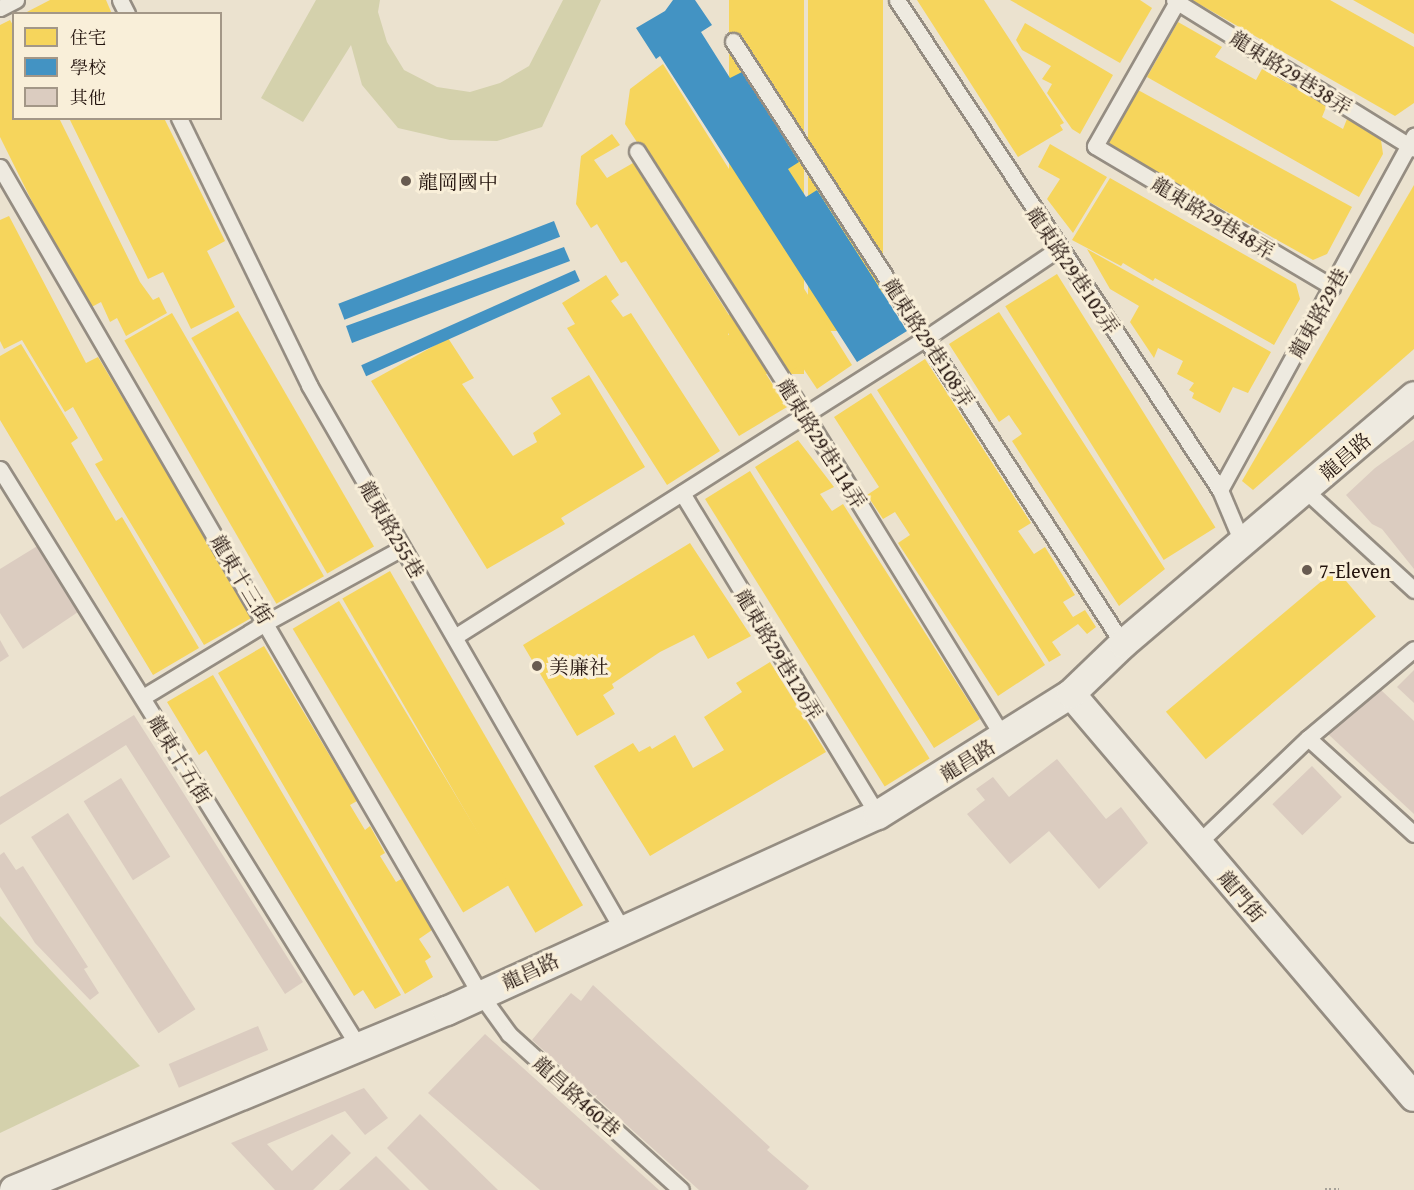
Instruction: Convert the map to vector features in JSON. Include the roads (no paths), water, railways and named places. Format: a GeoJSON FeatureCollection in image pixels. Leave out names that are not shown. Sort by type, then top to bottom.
{"type":"FeatureCollection","features":[{"type":"Feature","properties":{"kind":"street","name":"龍昌路"},"geometry":{"type":"LineString","coordinates":[[14,1190],[360,1049],[878,815],[1071,694],[1123,644],[1414,396]]}},
{"type":"Feature","properties":{"kind":"street","name":"龍門街"},"geometry":{"type":"LineString","coordinates":[[1071,694],[1414,1097]]}},
{"type":"Feature","properties":{"kind":"lane"},"geometry":{"type":"LineString","coordinates":[[0,8],[16,0]]}},
{"type":"Feature","properties":{"kind":"lane","name":"龍東路29巷102弄"},"geometry":{"type":"LineString","coordinates":[[897,0],[1058,249],[1220,490],[1242,542]]}},
{"type":"Feature","properties":{"kind":"lane","name":"龍東路29巷38弄"},"geometry":{"type":"LineString","coordinates":[[1176,0],[1412,143]]}},
{"type":"Feature","properties":{"kind":"lane","name":"龍東路29巷48弄"},"geometry":{"type":"LineString","coordinates":[[1176,0],[1095,146],[1332,287]]}},
{"type":"Feature","properties":{"kind":"lane","name":"龍東路29巷108弄"},"geometry":{"type":"LineString","coordinates":[[733,41],[1123,644]]}},
{"type":"Feature","properties":{"kind":"lane","name":"龍東路255巷"},"geometry":{"type":"LineString","coordinates":[[180,120],[309,385],[402,548],[456,636],[622,929]]}},
{"type":"Feature","properties":{"kind":"lane","name":"龍東路29巷"},"geometry":{"type":"LineString","coordinates":[[1220,490],[1412,143]]}},
{"type":"Feature","properties":{"kind":"lane","name":"龍東路29巷114弄"},"geometry":{"type":"LineString","coordinates":[[637,151],[806,414],[1004,738]]}},
{"type":"Feature","properties":{"kind":"lane","name":"龍東十三街"},"geometry":{"type":"LineString","coordinates":[[0,167],[267,622],[480,994]]}},
{"type":"Feature","properties":{"kind":"lane"},"geometry":{"type":"LineString","coordinates":[[456,636],[926,338],[1058,249]]}},
{"type":"Feature","properties":{"kind":"lane","name":"龍東十五街"},"geometry":{"type":"LineString","coordinates":[[0,469],[360,1049]]}},
{"type":"Feature","properties":{"kind":"lane"},"geometry":{"type":"LineString","coordinates":[[1305,490],[1414,590]]}},
{"type":"Feature","properties":{"kind":"lane","name":"龍東路29巷120弄"},"geometry":{"type":"LineString","coordinates":[[682,493],[878,815]]}},
{"type":"Feature","properties":{"kind":"lane"},"geometry":{"type":"LineString","coordinates":[[143,698],[267,622],[402,548]]}},
{"type":"Feature","properties":{"kind":"lane"},"geometry":{"type":"LineString","coordinates":[[1197,844],[1308,738],[1414,649]]}},
{"type":"Feature","properties":{"kind":"lane"},"geometry":{"type":"LineString","coordinates":[[1308,738],[1414,834]]}},
{"type":"Feature","properties":{"kind":"lane","name":"龍昌路460巷"},"geometry":{"type":"LineString","coordinates":[[480,994],[509,1034],[681,1190]]}},
{"type":"Feature","properties":{"kind":"place","name":"龍岡國中"},"geometry":{"type":"Point","coordinates":[406,181]}},
{"type":"Feature","properties":{"kind":"place","name":"7-Eleven"},"geometry":{"type":"Point","coordinates":[1307,570]}},
{"type":"Feature","properties":{"kind":"place","name":"美廉社"},"geometry":{"type":"Point","coordinates":[537,666]}}]}
